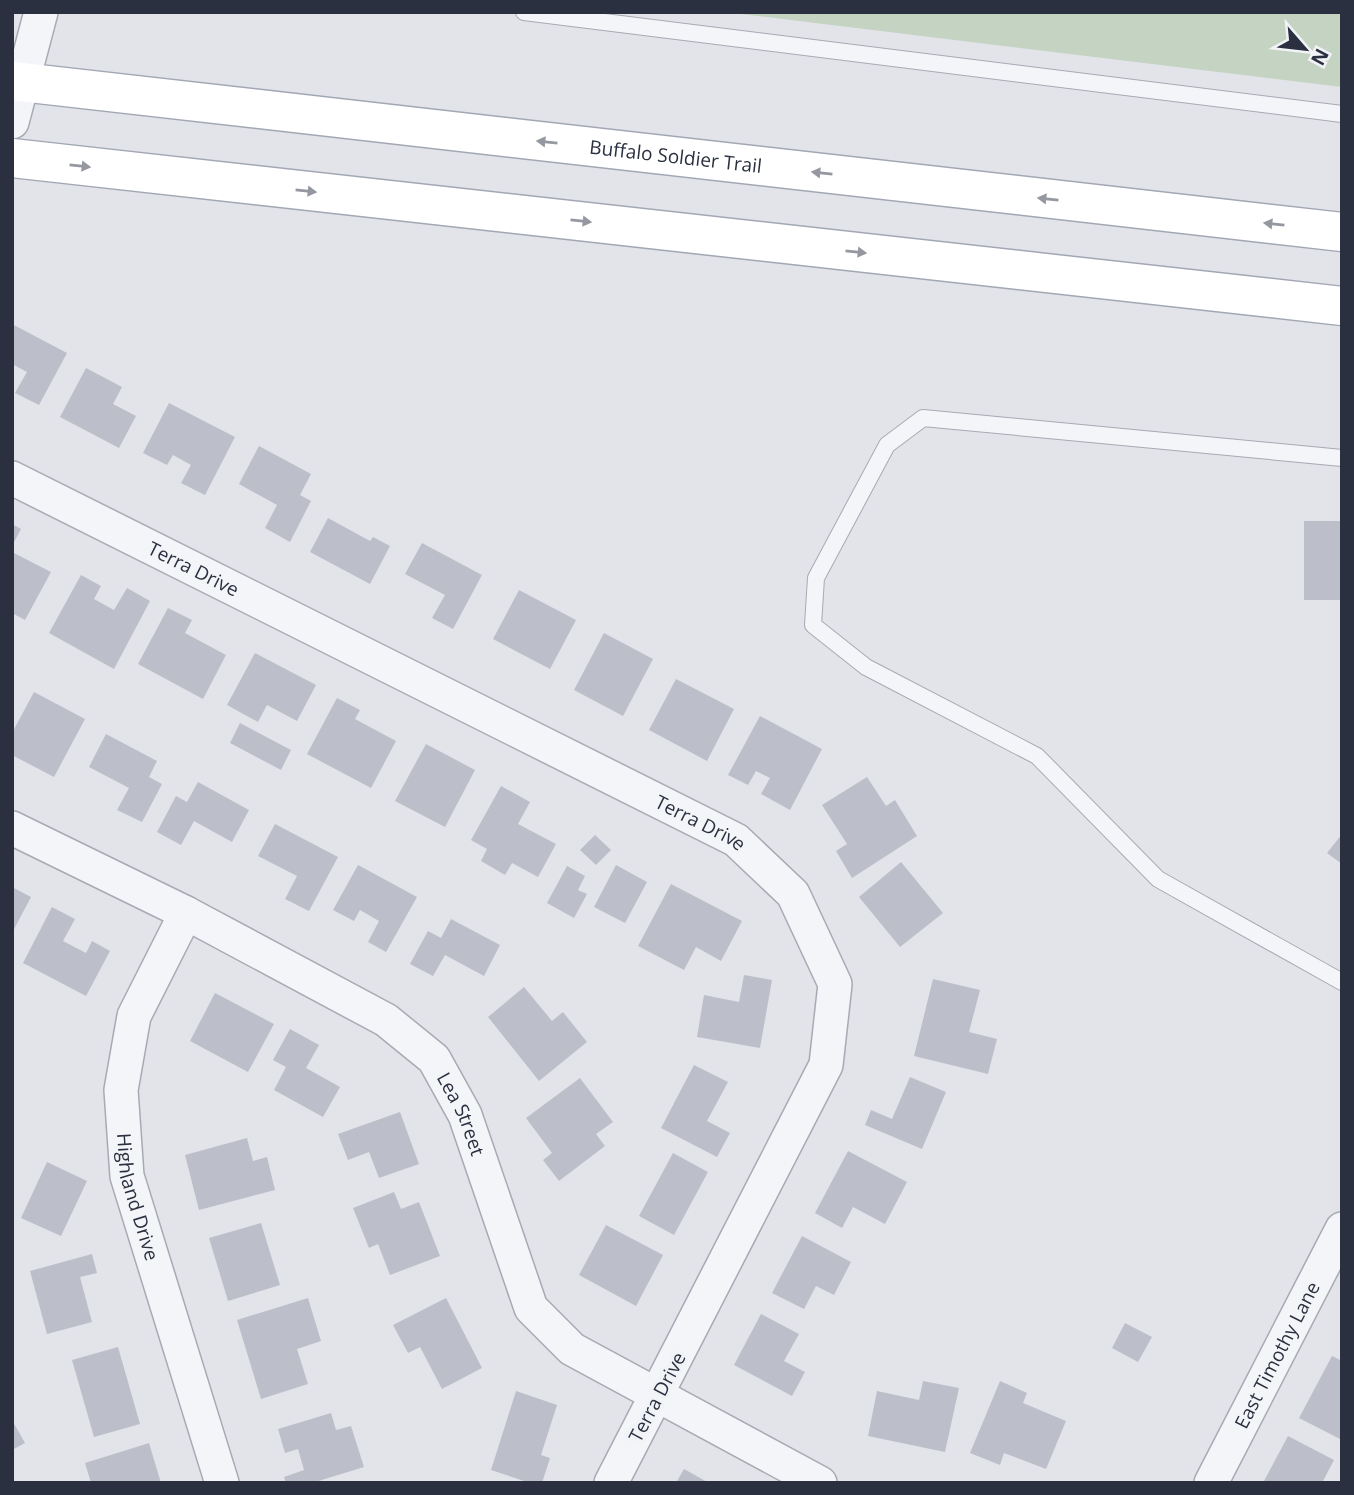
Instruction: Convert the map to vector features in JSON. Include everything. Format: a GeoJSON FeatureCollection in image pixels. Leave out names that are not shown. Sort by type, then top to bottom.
{"type":"FeatureCollection","features":[{"type":"Feature","properties":{"kind":"main road","name":"Buffalo Soldier Trail"},"geometry":{"type":"LineString","coordinates":[[18,82],[1342,232]]}},
{"type":"Feature","properties":{"kind":"main road"},"geometry":{"type":"LineString","coordinates":[[12,158],[1342,306]]}},
{"type":"Feature","properties":{"kind":"street"},"geometry":{"type":"LineString","coordinates":[[12,122],[18,82],[41,12]]}},
{"type":"Feature","properties":{"kind":"street","name":"Terra Drive"},"geometry":{"type":"LineString","coordinates":[[12,478],[736,840],[793,894],[835,984],[826,1065],[611,1483]]}},
{"type":"Feature","properties":{"kind":"street","name":"Lea Street"},"geometry":{"type":"LineString","coordinates":[[12,828],[186,913],[387,1020],[434,1059],[465,1115],[531,1308],[572,1349],[820,1483]]}},
{"type":"Feature","properties":{"kind":"street","name":"Highland Drive"},"geometry":{"type":"LineString","coordinates":[[186,913],[134,1016],[122,1102],[127,1176],[222,1483]]}},
{"type":"Feature","properties":{"kind":"street","name":"East Timothy Lane"},"geometry":{"type":"LineString","coordinates":[[1211,1483],[1342,1229]]}},
{"type":"Feature","properties":{"kind":"lane"},"geometry":{"type":"LineString","coordinates":[[524,12],[1342,114]]}},
{"type":"Feature","properties":{"kind":"lane"},"geometry":{"type":"LineString","coordinates":[[1342,458],[923,418],[887,445],[816,578],[813,625],[866,667],[1037,756],[1158,879],[1342,982]]}},
{"type":"Feature","properties":{"kind":"green space"},"geometry":{"type":"Polygon","coordinates":[[[724,12],[1342,12],[1342,87],[724,12]]]}},
{"type":"Feature","properties":{"kind":"building"},"geometry":{"type":"Polygon","coordinates":[[[12,324],[67,353],[39,405],[15,393],[27,372],[12,364],[12,324]]]}},
{"type":"Feature","properties":{"kind":"building"},"geometry":{"type":"Polygon","coordinates":[[[86,368],[122,387],[113,404],[136,416],[119,448],[60,417],[86,368]]]}},
{"type":"Feature","properties":{"kind":"building"},"geometry":{"type":"Polygon","coordinates":[[[169,403],[235,437],[205,495],[181,483],[191,465],[173,455],[167,465],[143,453],[169,403]]]}},
{"type":"Feature","properties":{"kind":"building"},"geometry":{"type":"Polygon","coordinates":[[[259,446],[311,474],[300,495],[311,501],[290,542],[265,528],[277,505],[239,484],[259,446]]]}},
{"type":"Feature","properties":{"kind":"building"},"geometry":{"type":"Polygon","coordinates":[[[328,518],[370,541],[373,537],[390,546],[370,584],[310,552],[328,518]]]}},
{"type":"Feature","properties":{"kind":"building"},"geometry":{"type":"Polygon","coordinates":[[[1304,521],[1342,521],[1342,600],[1304,600],[1304,521]]]}},
{"type":"Feature","properties":{"kind":"building"},"geometry":{"type":"Polygon","coordinates":[[[12,524],[21,529],[12,546],[12,524]]]}},
{"type":"Feature","properties":{"kind":"building"},"geometry":{"type":"Polygon","coordinates":[[[422,543],[482,575],[453,629],[432,618],[445,595],[405,574],[422,543]]]}},
{"type":"Feature","properties":{"kind":"building"},"geometry":{"type":"Polygon","coordinates":[[[12,552],[51,572],[25,620],[12,613],[12,552]]]}},
{"type":"Feature","properties":{"kind":"building"},"geometry":{"type":"Polygon","coordinates":[[[81,575],[101,586],[94,599],[114,610],[127,588],[150,601],[114,669],[49,633],[81,575]]]}},
{"type":"Feature","properties":{"kind":"building"},"geometry":{"type":"Polygon","coordinates":[[[519,590],[576,620],[550,669],[493,639],[519,590]]]}},
{"type":"Feature","properties":{"kind":"building"},"geometry":{"type":"Polygon","coordinates":[[[168,608],[192,620],[185,633],[226,655],[203,699],[138,664],[168,608]]]}},
{"type":"Feature","properties":{"kind":"building"},"geometry":{"type":"Polygon","coordinates":[[[604,633],[653,659],[623,716],[574,690],[604,633]]]}},
{"type":"Feature","properties":{"kind":"building"},"geometry":{"type":"Polygon","coordinates":[[[255,653],[316,685],[297,721],[267,705],[258,722],[227,705],[255,653]]]}},
{"type":"Feature","properties":{"kind":"building"},"geometry":{"type":"Polygon","coordinates":[[[676,679],[734,709],[707,761],[649,730],[676,679]]]}},
{"type":"Feature","properties":{"kind":"building"},"geometry":{"type":"Polygon","coordinates":[[[34,692],[85,719],[54,777],[12,755],[12,733],[34,692]]]}},
{"type":"Feature","properties":{"kind":"building"},"geometry":{"type":"Polygon","coordinates":[[[337,698],[360,710],[355,719],[396,741],[371,788],[307,754],[337,698]]]}},
{"type":"Feature","properties":{"kind":"building"},"geometry":{"type":"Polygon","coordinates":[[[760,716],[822,749],[790,810],[761,794],[770,778],[756,771],[748,785],[728,775],[760,716]]]}},
{"type":"Feature","properties":{"kind":"building"},"geometry":{"type":"Polygon","coordinates":[[[240,723],[291,750],[281,770],[230,743],[240,723]]]}},
{"type":"Feature","properties":{"kind":"building"},"geometry":{"type":"Polygon","coordinates":[[[106,734],[157,761],[149,777],[162,784],[142,822],[117,810],[129,788],[89,767],[106,734]]]}},
{"type":"Feature","properties":{"kind":"building"},"geometry":{"type":"Polygon","coordinates":[[[426,744],[475,770],[445,827],[395,801],[426,744]]]}},
{"type":"Feature","properties":{"kind":"building"},"geometry":{"type":"Polygon","coordinates":[[[867,777],[886,806],[895,800],[917,836],[852,878],[836,851],[847,844],[822,805],[867,777]]]}},
{"type":"Feature","properties":{"kind":"building"},"geometry":{"type":"Polygon","coordinates":[[[198,782],[249,810],[232,842],[194,821],[181,845],[157,832],[176,796],[187,802],[198,782]]]}},
{"type":"Feature","properties":{"kind":"building"},"geometry":{"type":"Polygon","coordinates":[[[501,786],[530,802],[518,824],[556,844],[538,877],[512,863],[505,875],[481,861],[487,849],[471,840],[501,786]]]}},
{"type":"Feature","properties":{"kind":"building"},"geometry":{"type":"Polygon","coordinates":[[[275,824],[338,857],[309,911],[285,899],[297,876],[258,856],[275,824]]]}},
{"type":"Feature","properties":{"kind":"building"},"geometry":{"type":"Polygon","coordinates":[[[1342,834],[1342,864],[1327,853],[1342,834]]]}},
{"type":"Feature","properties":{"kind":"building"},"geometry":{"type":"Polygon","coordinates":[[[595,835],[611,850],[596,865],[580,850],[595,835]]]}},
{"type":"Feature","properties":{"kind":"building"},"geometry":{"type":"Polygon","coordinates":[[[901,862],[943,913],[900,947],[859,897],[901,862]]]}},
{"type":"Feature","properties":{"kind":"building"},"geometry":{"type":"Polygon","coordinates":[[[358,865],[417,897],[386,952],[368,942],[379,921],[360,910],[354,921],[333,910],[358,865]]]}},
{"type":"Feature","properties":{"kind":"building"},"geometry":{"type":"Polygon","coordinates":[[[616,865],[647,882],[625,923],[594,907],[616,865]]]}},
{"type":"Feature","properties":{"kind":"building"},"geometry":{"type":"Polygon","coordinates":[[[567,866],[585,876],[578,890],[587,894],[574,918],[547,903],[567,866]]]}},
{"type":"Feature","properties":{"kind":"building"},"geometry":{"type":"Polygon","coordinates":[[[671,884],[742,921],[721,961],[696,947],[684,970],[638,946],[671,884]]]}},
{"type":"Feature","properties":{"kind":"building"},"geometry":{"type":"Polygon","coordinates":[[[12,887],[31,897],[12,933],[12,887]]]}},
{"type":"Feature","properties":{"kind":"building"},"geometry":{"type":"Polygon","coordinates":[[[52,907],[75,919],[63,941],[86,953],[92,941],[110,951],[86,996],[23,963],[52,907]]]}},
{"type":"Feature","properties":{"kind":"building"},"geometry":{"type":"Polygon","coordinates":[[[451,919],[500,945],[484,976],[445,955],[433,976],[410,964],[428,931],[441,938],[451,919]]]}},
{"type":"Feature","properties":{"kind":"building"},"geometry":{"type":"Polygon","coordinates":[[[744,975],[772,980],[760,1048],[697,1037],[704,995],[739,1002],[744,975]]]}},
{"type":"Feature","properties":{"kind":"building"},"geometry":{"type":"Polygon","coordinates":[[[933,979],[980,990],[969,1032],[997,1039],[988,1074],[914,1056],[933,979]]]}},
{"type":"Feature","properties":{"kind":"building"},"geometry":{"type":"Polygon","coordinates":[[[524,987],[552,1021],[563,1012],[587,1042],[539,1081],[488,1017],[524,987]]]}},
{"type":"Feature","properties":{"kind":"building"},"geometry":{"type":"Polygon","coordinates":[[[215,993],[274,1024],[248,1072],[190,1041],[215,993]]]}},
{"type":"Feature","properties":{"kind":"building"},"geometry":{"type":"Polygon","coordinates":[[[290,1029],[319,1045],[306,1068],[340,1087],[323,1117],[274,1090],[286,1067],[273,1060],[290,1029]]]}},
{"type":"Feature","properties":{"kind":"building"},"geometry":{"type":"Polygon","coordinates":[[[694,1065],[728,1082],[707,1121],[730,1133],[717,1157],[661,1128],[694,1065]]]}},
{"type":"Feature","properties":{"kind":"building"},"geometry":{"type":"Polygon","coordinates":[[[910,1077],[946,1092],[922,1149],[865,1125],[871,1110],[892,1119],[910,1077]]]}},
{"type":"Feature","properties":{"kind":"building"},"geometry":{"type":"Polygon","coordinates":[[[580,1078],[613,1122],[596,1134],[605,1146],[559,1181],[543,1160],[552,1153],[526,1118],[580,1078]]]}},
{"type":"Feature","properties":{"kind":"building"},"geometry":{"type":"Polygon","coordinates":[[[400,1112],[419,1164],[379,1178],[369,1152],[348,1160],[338,1134],[400,1112]]]}},
{"type":"Feature","properties":{"kind":"building"},"geometry":{"type":"Polygon","coordinates":[[[247,1138],[253,1161],[267,1157],[275,1190],[199,1210],[185,1155],[247,1138]]]}},
{"type":"Feature","properties":{"kind":"building"},"geometry":{"type":"Polygon","coordinates":[[[848,1151],[907,1182],[885,1224],[853,1207],[842,1228],[815,1213],[848,1151]]]}},
{"type":"Feature","properties":{"kind":"building"},"geometry":{"type":"Polygon","coordinates":[[[673,1153],[708,1172],[674,1235],[639,1216],[673,1153]]]}},
{"type":"Feature","properties":{"kind":"building"},"geometry":{"type":"Polygon","coordinates":[[[47,1162],[87,1181],[61,1236],[21,1218],[47,1162]]]}},
{"type":"Feature","properties":{"kind":"building"},"geometry":{"type":"Polygon","coordinates":[[[394,1192],[401,1209],[419,1202],[440,1256],[390,1275],[378,1244],[369,1248],[353,1208],[394,1192]]]}},
{"type":"Feature","properties":{"kind":"building"},"geometry":{"type":"Polygon","coordinates":[[[261,1223],[280,1285],[228,1301],[209,1238],[261,1223]]]}},
{"type":"Feature","properties":{"kind":"building"},"geometry":{"type":"Polygon","coordinates":[[[606,1225],[663,1255],[636,1306],[579,1275],[606,1225]]]}},
{"type":"Feature","properties":{"kind":"building"},"geometry":{"type":"Polygon","coordinates":[[[802,1236],[851,1262],[834,1295],[816,1286],[804,1309],[772,1293],[802,1236]]]}},
{"type":"Feature","properties":{"kind":"building"},"geometry":{"type":"Polygon","coordinates":[[[92,1254],[97,1273],[80,1277],[92,1322],[47,1334],[30,1271],[92,1254]]]}},
{"type":"Feature","properties":{"kind":"building"},"geometry":{"type":"Polygon","coordinates":[[[308,1298],[321,1341],[297,1349],[308,1384],[261,1399],[237,1320],[308,1298]]]}},
{"type":"Feature","properties":{"kind":"building"},"geometry":{"type":"Polygon","coordinates":[[[446,1298],[482,1368],[442,1389],[420,1347],[408,1353],[393,1325],[446,1298]]]}},
{"type":"Feature","properties":{"kind":"building"},"geometry":{"type":"Polygon","coordinates":[[[761,1314],[799,1334],[784,1361],[805,1372],[792,1396],[734,1365],[761,1314]]]}},
{"type":"Feature","properties":{"kind":"building"},"geometry":{"type":"Polygon","coordinates":[[[1125,1323],[1152,1337],[1138,1362],[1112,1348],[1125,1323]]]}},
{"type":"Feature","properties":{"kind":"building"},"geometry":{"type":"Polygon","coordinates":[[[118,1347],[140,1424],[94,1437],[72,1360],[118,1347]]]}},
{"type":"Feature","properties":{"kind":"building"},"geometry":{"type":"Polygon","coordinates":[[[1332,1356],[1342,1361],[1342,1440],[1299,1418],[1332,1356]]]}},
{"type":"Feature","properties":{"kind":"building"},"geometry":{"type":"Polygon","coordinates":[[[923,1381],[959,1388],[945,1452],[868,1436],[877,1391],[919,1400],[923,1381]]]}},
{"type":"Feature","properties":{"kind":"building"},"geometry":{"type":"Polygon","coordinates":[[[1000,1381],[1027,1393],[1023,1403],[1066,1421],[1046,1469],[1004,1453],[1000,1465],[970,1453],[1000,1381]]]}},
{"type":"Feature","properties":{"kind":"building"},"geometry":{"type":"Polygon","coordinates":[[[516,1391],[557,1405],[541,1455],[550,1458],[542,1483],[530,1483],[491,1470],[516,1391]]]}},
{"type":"Feature","properties":{"kind":"building"},"geometry":{"type":"Polygon","coordinates":[[[331,1413],[336,1430],[351,1426],[364,1467],[312,1483],[286,1483],[284,1477],[304,1470],[298,1449],[285,1453],[278,1429],[331,1413]]]}},
{"type":"Feature","properties":{"kind":"building"},"geometry":{"type":"Polygon","coordinates":[[[12,1420],[25,1443],[12,1450],[12,1420]]]}},
{"type":"Feature","properties":{"kind":"building"},"geometry":{"type":"Polygon","coordinates":[[[1288,1436],[1334,1460],[1322,1483],[1263,1483],[1288,1436]]]}},
{"type":"Feature","properties":{"kind":"building"},"geometry":{"type":"Polygon","coordinates":[[[149,1443],[161,1483],[91,1483],[85,1463],[149,1443]]]}},
{"type":"Feature","properties":{"kind":"building"},"geometry":{"type":"Polygon","coordinates":[[[684,1469],[709,1483],[676,1483],[684,1469]]]}}]}
